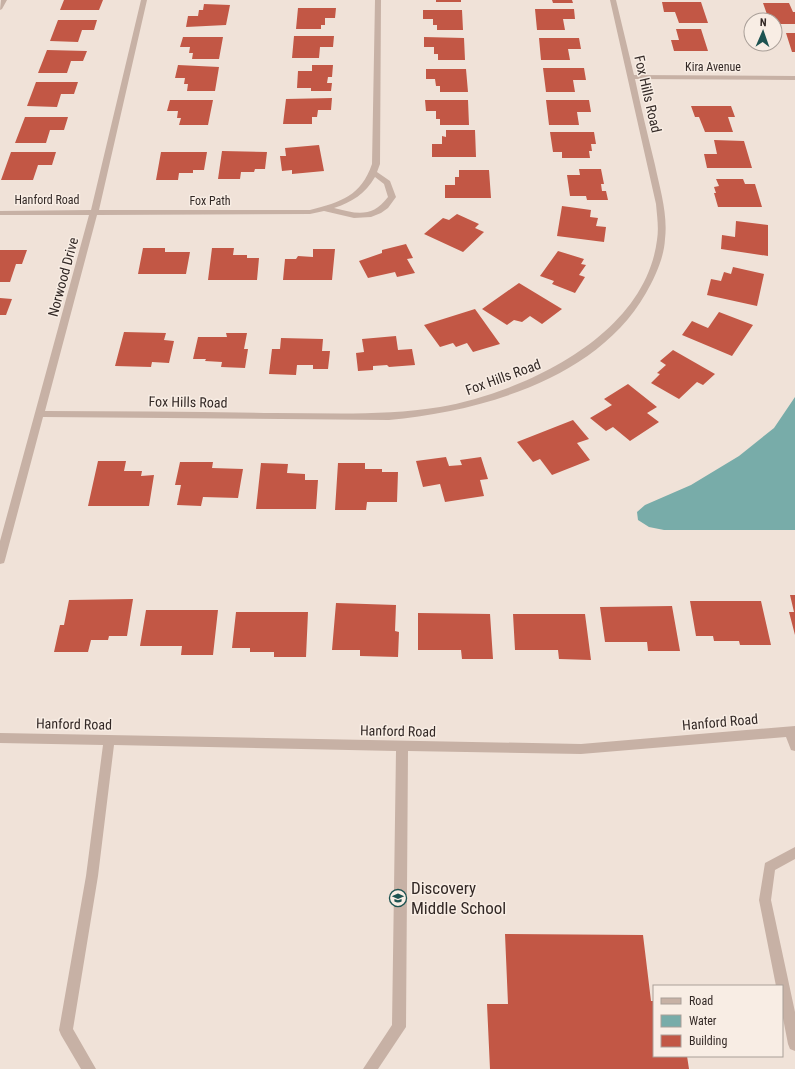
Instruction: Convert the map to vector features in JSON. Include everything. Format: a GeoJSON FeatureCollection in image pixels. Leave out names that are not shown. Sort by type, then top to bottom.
{"type":"FeatureCollection","features":[{"type":"Feature","properties":{"kind":"street"},"geometry":{"type":"LineString","coordinates":[[0,8],[4,0]]}},
{"type":"Feature","properties":{"kind":"street","name":"Norwood Drive"},"geometry":{"type":"LineString","coordinates":[[0,560],[94,213],[144,0]]}},
{"type":"Feature","properties":{"kind":"street","name":"Fox Path"},"geometry":{"type":"LineString","coordinates":[[94,213],[310,212],[326,209],[356,196],[363,190],[374,174],[376,164],[378,0]]}},
{"type":"Feature","properties":{"kind":"street","name":"Fox Hills Road"},"geometry":{"type":"LineString","coordinates":[[40,414],[379,417],[411,414],[461,406],[498,395],[542,378],[579,357],[615,327],[638,300],[653,272],[661,243],[662,220],[660,204],[613,0]]}},
{"type":"Feature","properties":{"kind":"street","name":"Kira Avenue"},"geometry":{"type":"LineString","coordinates":[[630,77],[795,78]]}},
{"type":"Feature","properties":{"kind":"street","name":"Fox Path"},"geometry":{"type":"LineString","coordinates":[[326,209],[354,216],[366,215],[381,211],[392,197],[387,183],[374,174]]}},
{"type":"Feature","properties":{"kind":"street","name":"Hanford Road"},"geometry":{"type":"LineString","coordinates":[[0,213],[94,213]]}},
{"type":"Feature","properties":{"kind":"street"},"geometry":{"type":"LineString","coordinates":[[793,731],[795,746]]}},
{"type":"Feature","properties":{"kind":"street","name":"Hanford Road"},"geometry":{"type":"LineString","coordinates":[[0,738],[109,739],[402,747],[581,749],[793,731]]}},
{"type":"Feature","properties":{"kind":"street"},"geometry":{"type":"LineString","coordinates":[[89,1069],[66,1030],[92,876],[109,739]]}},
{"type":"Feature","properties":{"kind":"street"},"geometry":{"type":"LineString","coordinates":[[370,1069],[399,1027],[402,747]]}},
{"type":"Feature","properties":{"kind":"street"},"geometry":{"type":"LineString","coordinates":[[783,985],[765,900],[769,867],[795,853]]}},
{"type":"Feature","properties":{"kind":"street"},"geometry":{"type":"LineString","coordinates":[[783,986],[795,1044]]}},
{"type":"Feature","properties":{"kind":"water"},"geometry":{"type":"Polygon","coordinates":[[[795,397],[795,530],[664,530],[649,527],[638,520],[637,512],[645,505],[691,485],[739,456],[774,428],[795,397]]]}},
{"type":"Feature","properties":{"kind":"building"},"geometry":{"type":"Polygon","coordinates":[[[64,0],[103,0],[99,10],[60,10],[64,0]]]}},
{"type":"Feature","properties":{"kind":"building"},"geometry":{"type":"Polygon","coordinates":[[[436,0],[461,0],[461,2],[436,2],[436,0]]]}},
{"type":"Feature","properties":{"kind":"building"},"geometry":{"type":"Polygon","coordinates":[[[552,0],[572,0],[573,3],[553,3],[552,0]]]}},
{"type":"Feature","properties":{"kind":"building"},"geometry":{"type":"Polygon","coordinates":[[[662,2],[701,2],[708,23],[679,23],[675,12],[664,12],[662,2]]]}},
{"type":"Feature","properties":{"kind":"building"},"geometry":{"type":"Polygon","coordinates":[[[763,3],[789,3],[793,12],[795,12],[795,24],[783,24],[783,12],[766,12],[763,3]]]}},
{"type":"Feature","properties":{"kind":"building"},"geometry":{"type":"Polygon","coordinates":[[[204,4],[230,5],[226,25],[186,27],[188,16],[198,16],[199,10],[203,10],[204,4]]]}},
{"type":"Feature","properties":{"kind":"building"},"geometry":{"type":"Polygon","coordinates":[[[298,8],[336,8],[335,18],[325,18],[325,25],[321,25],[321,29],[296,29],[298,8]]]}},
{"type":"Feature","properties":{"kind":"building"},"geometry":{"type":"Polygon","coordinates":[[[535,9],[574,9],[575,19],[563,19],[565,30],[537,30],[535,9]]]}},
{"type":"Feature","properties":{"kind":"building"},"geometry":{"type":"Polygon","coordinates":[[[423,10],[462,10],[463,30],[437,30],[437,25],[433,25],[433,19],[423,19],[423,10]]]}},
{"type":"Feature","properties":{"kind":"building"},"geometry":{"type":"Polygon","coordinates":[[[58,20],[97,20],[94,30],[82,30],[78,42],[50,41],[58,20]]]}},
{"type":"Feature","properties":{"kind":"building"},"geometry":{"type":"Polygon","coordinates":[[[676,29],[701,29],[708,51],[674,51],[671,40],[679,40],[676,29]]]}},
{"type":"Feature","properties":{"kind":"building"},"geometry":{"type":"Polygon","coordinates":[[[786,33],[795,33],[795,52],[792,52],[786,33]]]}},
{"type":"Feature","properties":{"kind":"building"},"geometry":{"type":"Polygon","coordinates":[[[294,36],[334,36],[333,47],[320,47],[319,58],[292,58],[294,36]]]}},
{"type":"Feature","properties":{"kind":"building"},"geometry":{"type":"Polygon","coordinates":[[[183,37],[223,37],[219,59],[192,59],[193,53],[189,53],[190,47],[180,47],[183,37]]]}},
{"type":"Feature","properties":{"kind":"building"},"geometry":{"type":"Polygon","coordinates":[[[424,37],[464,38],[465,60],[438,60],[438,54],[434,54],[434,47],[424,47],[424,37]]]}},
{"type":"Feature","properties":{"kind":"building"},"geometry":{"type":"Polygon","coordinates":[[[539,38],[579,38],[581,49],[568,49],[570,60],[541,60],[539,38]]]}},
{"type":"Feature","properties":{"kind":"building"},"geometry":{"type":"Polygon","coordinates":[[[47,50],[87,51],[83,61],[71,61],[67,73],[38,73],[47,50]]]}},
{"type":"Feature","properties":{"kind":"building"},"geometry":{"type":"Polygon","coordinates":[[[178,65],[219,67],[215,91],[187,91],[188,84],[184,84],[185,78],[175,78],[178,65]]]}},
{"type":"Feature","properties":{"kind":"building"},"geometry":{"type":"Polygon","coordinates":[[[312,65],[333,65],[332,77],[328,77],[327,83],[332,83],[331,91],[311,91],[311,88],[297,88],[298,71],[312,71],[312,65]]]}},
{"type":"Feature","properties":{"kind":"building"},"geometry":{"type":"Polygon","coordinates":[[[543,68],[584,68],[586,80],[573,80],[575,92],[546,92],[543,68]]]}},
{"type":"Feature","properties":{"kind":"building"},"geometry":{"type":"Polygon","coordinates":[[[426,69],[466,69],[468,92],[440,92],[440,86],[436,86],[435,79],[426,79],[426,69]]]}},
{"type":"Feature","properties":{"kind":"building"},"geometry":{"type":"Polygon","coordinates":[[[36,82],[78,82],[74,94],[61,94],[57,107],[27,106],[36,82]]]}},
{"type":"Feature","properties":{"kind":"building"},"geometry":{"type":"Polygon","coordinates":[[[332,98],[331,110],[318,110],[317,117],[312,117],[312,124],[283,124],[286,99],[332,98]]]}},
{"type":"Feature","properties":{"kind":"building"},"geometry":{"type":"Polygon","coordinates":[[[170,100],[213,100],[208,125],[179,125],[181,118],[177,118],[178,111],[167,111],[170,100]]]}},
{"type":"Feature","properties":{"kind":"building"},"geometry":{"type":"Polygon","coordinates":[[[425,100],[468,100],[469,125],[440,125],[440,119],[436,119],[436,111],[426,111],[425,100]]]}},
{"type":"Feature","properties":{"kind":"building"},"geometry":{"type":"Polygon","coordinates":[[[546,100],[589,100],[591,112],[577,112],[579,125],[549,125],[546,100]]]}},
{"type":"Feature","properties":{"kind":"building"},"geometry":{"type":"Polygon","coordinates":[[[691,106],[731,106],[735,117],[728,117],[733,132],[705,132],[699,117],[695,117],[691,106]]]}},
{"type":"Feature","properties":{"kind":"building"},"geometry":{"type":"Polygon","coordinates":[[[25,117],[68,117],[64,130],[50,130],[46,143],[15,143],[25,117]]]}},
{"type":"Feature","properties":{"kind":"building"},"geometry":{"type":"Polygon","coordinates":[[[446,130],[475,130],[476,157],[432,157],[432,144],[442,144],[442,136],[446,137],[446,130]]]}},
{"type":"Feature","properties":{"kind":"building"},"geometry":{"type":"Polygon","coordinates":[[[550,132],[594,132],[596,144],[591,144],[592,151],[589,151],[590,158],[562,158],[562,152],[553,152],[550,132]]]}},
{"type":"Feature","properties":{"kind":"building"},"geometry":{"type":"Polygon","coordinates":[[[714,140],[744,141],[752,168],[707,168],[704,154],[717,154],[714,140]]]}},
{"type":"Feature","properties":{"kind":"building"},"geometry":{"type":"Polygon","coordinates":[[[319,145],[324,171],[292,174],[292,170],[282,171],[280,156],[286,156],[285,148],[319,145]]]}},
{"type":"Feature","properties":{"kind":"building"},"geometry":{"type":"Polygon","coordinates":[[[222,151],[267,152],[265,169],[255,169],[254,172],[241,172],[240,179],[218,179],[222,151]]]}},
{"type":"Feature","properties":{"kind":"building"},"geometry":{"type":"Polygon","coordinates":[[[11,152],[56,152],[52,165],[38,165],[33,180],[1,180],[11,152]]]}},
{"type":"Feature","properties":{"kind":"building"},"geometry":{"type":"Polygon","coordinates":[[[161,152],[207,152],[204,170],[193,170],[193,173],[179,173],[178,180],[156,180],[161,152]]]}},
{"type":"Feature","properties":{"kind":"building"},"geometry":{"type":"Polygon","coordinates":[[[579,169],[601,169],[604,184],[601,184],[602,191],[606,191],[608,200],[587,200],[586,196],[570,196],[567,175],[580,175],[579,169]]]}},
{"type":"Feature","properties":{"kind":"building"},"geometry":{"type":"Polygon","coordinates":[[[459,170],[489,170],[491,198],[445,198],[445,185],[455,185],[455,177],[459,177],[459,170]]]}},
{"type":"Feature","properties":{"kind":"building"},"geometry":{"type":"Polygon","coordinates":[[[716,179],[743,179],[745,184],[755,184],[762,207],[718,207],[714,193],[716,193],[714,187],[719,186],[716,179]]]}},
{"type":"Feature","properties":{"kind":"building"},"geometry":{"type":"Polygon","coordinates":[[[562,206],[591,210],[590,217],[598,218],[596,226],[606,227],[604,242],[557,236],[562,206]]]}},
{"type":"Feature","properties":{"kind":"building"},"geometry":{"type":"Polygon","coordinates":[[[457,214],[479,224],[475,228],[484,232],[463,252],[424,234],[443,218],[449,220],[457,214]]]}},
{"type":"Feature","properties":{"kind":"building"},"geometry":{"type":"Polygon","coordinates":[[[736,221],[768,225],[768,256],[721,249],[722,235],[735,237],[736,221]]]}},
{"type":"Feature","properties":{"kind":"building"},"geometry":{"type":"Polygon","coordinates":[[[406,244],[413,258],[407,259],[415,273],[397,277],[395,272],[368,278],[359,261],[382,253],[382,250],[406,244]]]}},
{"type":"Feature","properties":{"kind":"building"},"geometry":{"type":"Polygon","coordinates":[[[143,248],[165,248],[165,252],[190,252],[186,274],[138,274],[143,248]]]}},
{"type":"Feature","properties":{"kind":"building"},"geometry":{"type":"Polygon","coordinates":[[[212,248],[234,248],[233,255],[247,255],[247,258],[259,258],[257,280],[208,280],[212,248]]]}},
{"type":"Feature","properties":{"kind":"building"},"geometry":{"type":"Polygon","coordinates":[[[313,249],[335,249],[332,280],[283,280],[285,259],[296,259],[298,256],[313,257],[313,249]]]}},
{"type":"Feature","properties":{"kind":"building"},"geometry":{"type":"Polygon","coordinates":[[[0,250],[27,250],[22,264],[16,264],[10,282],[0,282],[0,250]]]}},
{"type":"Feature","properties":{"kind":"building"},"geometry":{"type":"Polygon","coordinates":[[[558,251],[584,259],[581,264],[586,265],[579,275],[585,277],[575,293],[552,284],[554,281],[540,276],[558,251]]]}},
{"type":"Feature","properties":{"kind":"building"},"geometry":{"type":"Polygon","coordinates":[[[733,267],[764,274],[757,306],[707,295],[711,279],[721,281],[724,272],[731,274],[733,267]]]}},
{"type":"Feature","properties":{"kind":"building"},"geometry":{"type":"Polygon","coordinates":[[[519,283],[562,309],[542,324],[530,316],[522,322],[514,320],[507,325],[482,309],[519,283]]]}},
{"type":"Feature","properties":{"kind":"building"},"geometry":{"type":"Polygon","coordinates":[[[0,298],[12,299],[6,315],[0,315],[0,298]]]}},
{"type":"Feature","properties":{"kind":"building"},"geometry":{"type":"Polygon","coordinates":[[[475,309],[500,344],[473,352],[467,343],[456,347],[453,343],[440,347],[424,325],[475,309]]]}},
{"type":"Feature","properties":{"kind":"building"},"geometry":{"type":"Polygon","coordinates":[[[719,312],[753,325],[732,356],[682,335],[692,321],[708,328],[719,312]]]}},
{"type":"Feature","properties":{"kind":"building"},"geometry":{"type":"Polygon","coordinates":[[[124,332],[166,333],[164,340],[174,341],[169,363],[152,362],[151,367],[115,366],[124,332]]]}},
{"type":"Feature","properties":{"kind":"building"},"geometry":{"type":"Polygon","coordinates":[[[226,333],[247,333],[244,349],[248,349],[245,368],[221,367],[222,362],[205,361],[206,359],[193,359],[198,337],[227,337],[226,333]]]}},
{"type":"Feature","properties":{"kind":"building"},"geometry":{"type":"Polygon","coordinates":[[[396,336],[398,350],[412,349],[415,365],[389,367],[387,365],[373,366],[373,370],[358,371],[356,353],[364,352],[362,339],[396,336]]]}},
{"type":"Feature","properties":{"kind":"building"},"geometry":{"type":"Polygon","coordinates":[[[281,338],[323,339],[322,351],[330,351],[328,369],[313,369],[313,365],[297,365],[296,375],[269,374],[272,349],[280,349],[281,338]]]}},
{"type":"Feature","properties":{"kind":"building"},"geometry":{"type":"Polygon","coordinates":[[[673,350],[715,374],[703,385],[697,382],[679,399],[651,383],[660,374],[657,373],[666,365],[660,361],[673,350]]]}},
{"type":"Feature","properties":{"kind":"building"},"geometry":{"type":"Polygon","coordinates":[[[628,384],[657,407],[647,413],[659,422],[630,441],[613,427],[606,431],[590,418],[612,405],[604,399],[628,384]]]}},
{"type":"Feature","properties":{"kind":"building"},"geometry":{"type":"Polygon","coordinates":[[[573,420],[589,439],[577,443],[590,460],[552,475],[540,459],[533,462],[517,442],[573,420]]]}},
{"type":"Feature","properties":{"kind":"building"},"geometry":{"type":"Polygon","coordinates":[[[446,457],[449,466],[462,465],[460,460],[481,457],[488,479],[480,480],[484,496],[445,502],[440,484],[423,487],[416,461],[446,457]]]}},
{"type":"Feature","properties":{"kind":"building"},"geometry":{"type":"Polygon","coordinates":[[[98,461],[126,461],[124,471],[142,471],[141,476],[154,475],[149,506],[88,506],[98,461]]]}},
{"type":"Feature","properties":{"kind":"building"},"geometry":{"type":"Polygon","coordinates":[[[180,462],[213,462],[212,468],[243,469],[238,498],[203,497],[201,506],[177,505],[181,485],[175,485],[180,462]]]}},
{"type":"Feature","properties":{"kind":"building"},"geometry":{"type":"Polygon","coordinates":[[[261,463],[288,464],[287,473],[305,474],[305,480],[318,480],[316,509],[256,509],[261,463]]]}},
{"type":"Feature","properties":{"kind":"building"},"geometry":{"type":"Polygon","coordinates":[[[338,463],[365,463],[365,469],[382,469],[382,472],[398,472],[397,502],[367,502],[366,510],[335,510],[338,463]]]}},
{"type":"Feature","properties":{"kind":"building"},"geometry":{"type":"Polygon","coordinates":[[[790,595],[795,595],[795,635],[789,612],[794,612],[790,595]]]}},
{"type":"Feature","properties":{"kind":"building"},"geometry":{"type":"Polygon","coordinates":[[[133,599],[127,636],[109,636],[108,640],[91,640],[88,652],[54,652],[60,625],[64,625],[69,600],[133,599]]]}},
{"type":"Feature","properties":{"kind":"building"},"geometry":{"type":"Polygon","coordinates":[[[690,601],[761,601],[771,645],[740,645],[739,641],[714,641],[713,636],[696,636],[690,601]]]}},
{"type":"Feature","properties":{"kind":"building"},"geometry":{"type":"Polygon","coordinates":[[[336,603],[396,605],[395,631],[399,632],[398,657],[360,656],[360,650],[332,650],[336,603]]]}},
{"type":"Feature","properties":{"kind":"building"},"geometry":{"type":"Polygon","coordinates":[[[672,606],[680,651],[648,651],[647,642],[605,642],[600,607],[672,606]]]}},
{"type":"Feature","properties":{"kind":"building"},"geometry":{"type":"Polygon","coordinates":[[[146,610],[218,610],[213,655],[181,655],[182,646],[140,646],[146,610]]]}},
{"type":"Feature","properties":{"kind":"building"},"geometry":{"type":"Polygon","coordinates":[[[236,612],[308,612],[306,657],[274,657],[274,652],[250,652],[250,648],[232,648],[236,612]]]}},
{"type":"Feature","properties":{"kind":"building"},"geometry":{"type":"Polygon","coordinates":[[[418,613],[490,614],[493,659],[462,659],[461,650],[418,650],[418,613]]]}},
{"type":"Feature","properties":{"kind":"building"},"geometry":{"type":"Polygon","coordinates":[[[513,614],[585,614],[591,660],[559,659],[558,650],[515,650],[513,614]]]}},
{"type":"Feature","properties":{"kind":"building"},"geometry":{"type":"Polygon","coordinates":[[[505,934],[643,935],[651,1001],[653,1001],[653,1057],[687,1057],[689,1069],[490,1069],[487,1004],[508,1004],[505,934]]]}},
{"type":"Feature","properties":{"kind":"place","name":"Discovery Middle School"},"geometry":{"type":"Point","coordinates":[398,898]}}]}
